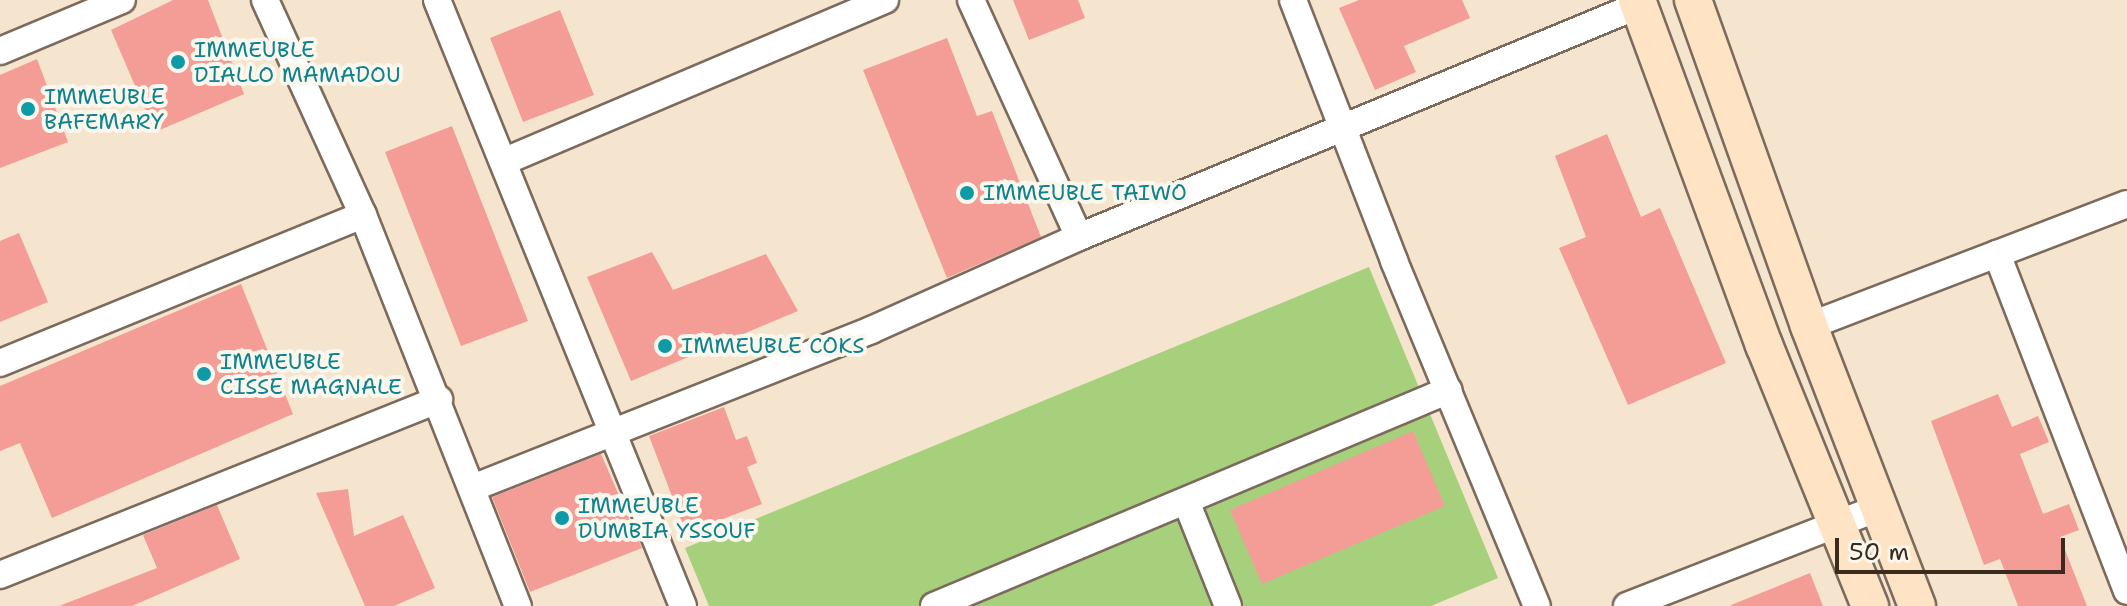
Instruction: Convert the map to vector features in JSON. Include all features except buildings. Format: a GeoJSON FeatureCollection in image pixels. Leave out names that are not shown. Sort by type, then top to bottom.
{"type":"FeatureCollection","features":[{"type":"Feature","properties":{"kind":"main road"},"geometry":{"type":"LineString","coordinates":[[1693,0],[1809,326],[1917,606]]}},
{"type":"Feature","properties":{"kind":"main road"},"geometry":{"type":"LineString","coordinates":[[1638,2],[1764,345],[1870,606]]}},
{"type":"Feature","properties":{"kind":"street"},"geometry":{"type":"LineString","coordinates":[[0,51],[122,0]]}},
{"type":"Feature","properties":{"kind":"street"},"geometry":{"type":"LineString","coordinates":[[265,0],[363,215],[475,487],[518,606]]}},
{"type":"Feature","properties":{"kind":"street"},"geometry":{"type":"LineString","coordinates":[[437,0],[683,606]]}},
{"type":"Feature","properties":{"kind":"street"},"geometry":{"type":"LineString","coordinates":[[503,162],[885,0]]}},
{"type":"Feature","properties":{"kind":"street"},"geometry":{"type":"LineString","coordinates":[[971,0],[1079,237]]}},
{"type":"Feature","properties":{"kind":"street"},"geometry":{"type":"LineString","coordinates":[[1293,0],[1343,132],[1537,606]]}},
{"type":"Feature","properties":{"kind":"street"},"geometry":{"type":"LineString","coordinates":[[475,487],[871,330],[1079,237],[1343,132],[1638,2]]}},
{"type":"Feature","properties":{"kind":"street"},"geometry":{"type":"LineString","coordinates":[[1809,326],[2127,204]]}},
{"type":"Feature","properties":{"kind":"street"},"geometry":{"type":"LineString","coordinates":[[0,363],[363,215]]}},
{"type":"Feature","properties":{"kind":"street"},"geometry":{"type":"LineString","coordinates":[[1997,254],[2127,591]]}},
{"type":"Feature","properties":{"kind":"street"},"geometry":{"type":"LineString","coordinates":[[934,606],[1449,390]]}},
{"type":"Feature","properties":{"kind":"street"},"geometry":{"type":"LineString","coordinates":[[0,575],[439,399]]}},
{"type":"Feature","properties":{"kind":"street"},"geometry":{"type":"LineString","coordinates":[[1186,501],[1228,606]]}},
{"type":"Feature","properties":{"kind":"street"},"geometry":{"type":"LineString","coordinates":[[1627,606],[1879,508]]}},
{"type":"Feature","properties":{"kind":"green space"},"geometry":{"type":"Polygon","coordinates":[[[1369,267],[1498,578],[1431,606],[709,606],[685,548],[1369,267]]]}},
{"type":"Feature","properties":{"kind":"place","name":"IMMEUBLE DIALLO MAMADOU"},"geometry":{"type":"Point","coordinates":[178,62]}},
{"type":"Feature","properties":{"kind":"place","name":"IMMEUBLE BAFEMARY"},"geometry":{"type":"Point","coordinates":[28,109]}},
{"type":"Feature","properties":{"kind":"place","name":"IMMEUBLE TAIWO"},"geometry":{"type":"Point","coordinates":[967,193]}},
{"type":"Feature","properties":{"kind":"place","name":"IMMEUBLE COKS"},"geometry":{"type":"Point","coordinates":[665,346]}},
{"type":"Feature","properties":{"kind":"place","name":"IMMEUBLE CISSE MAGNALE"},"geometry":{"type":"Point","coordinates":[204,374]}},
{"type":"Feature","properties":{"kind":"place","name":"IMMEUBLE DUMBIA YSSOUF"},"geometry":{"type":"Point","coordinates":[562,518]}}]}
